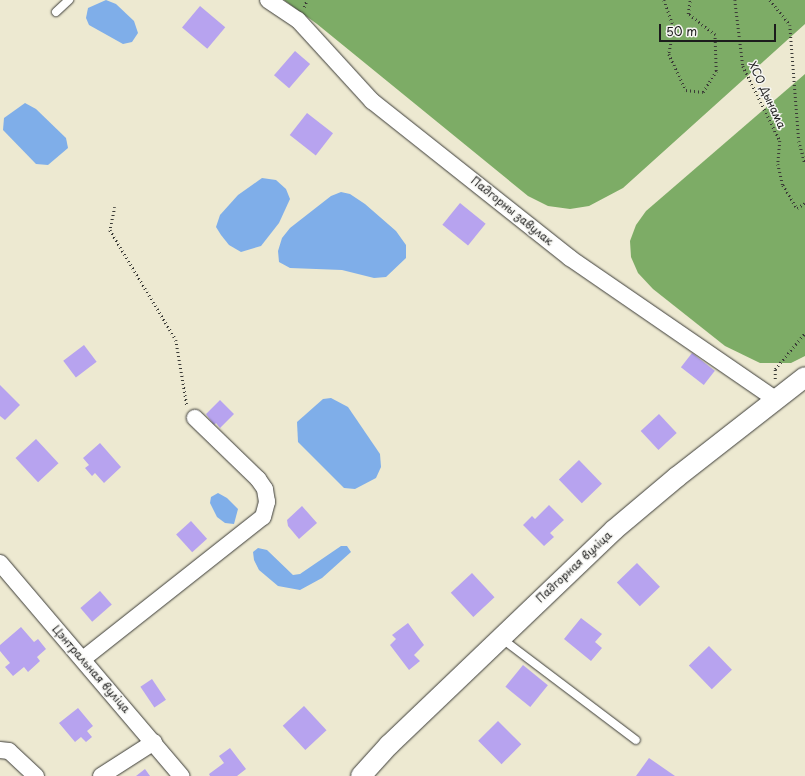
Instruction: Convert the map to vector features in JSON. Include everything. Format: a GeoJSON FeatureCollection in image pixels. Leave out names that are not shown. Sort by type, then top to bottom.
{"type":"FeatureCollection","features":[{"type":"Feature","properties":{"kind":"street","name":"Падгорны завулак"},"geometry":{"type":"LineString","coordinates":[[268,0],[298,20],[372,101],[570,258],[775,399]]}},
{"type":"Feature","properties":{"kind":"street","name":"Падгорная вуліца"},"geometry":{"type":"LineString","coordinates":[[361,776],[500,638],[614,530],[775,399],[805,377]]}},
{"type":"Feature","properties":{"kind":"street"},"geometry":{"type":"LineString","coordinates":[[83,659],[263,518],[267,502],[265,489],[258,479],[195,418]]}},
{"type":"Feature","properties":{"kind":"street","name":"Цэнтральная вуліца"},"geometry":{"type":"LineString","coordinates":[[0,563],[154,742],[181,776]]}},
{"type":"Feature","properties":{"kind":"street"},"geometry":{"type":"LineString","coordinates":[[101,776],[154,742]]}},
{"type":"Feature","properties":{"kind":"street"},"geometry":{"type":"LineString","coordinates":[[0,750],[9,751],[36,776]]}},
{"type":"Feature","properties":{"kind":"lane"},"geometry":{"type":"LineString","coordinates":[[56,12],[69,0]]}},
{"type":"Feature","properties":{"kind":"lane"},"geometry":{"type":"LineString","coordinates":[[500,638],[636,740]]}},
{"type":"Feature","properties":{"kind":"path"},"geometry":{"type":"LineString","coordinates":[[664,0],[674,28],[669,54],[686,90],[703,92],[716,71],[715,35],[688,14],[690,0]]}},
{"type":"Feature","properties":{"kind":"path","name":"XCO Дынама"},"geometry":{"type":"LineString","coordinates":[[735,0],[743,66],[780,141],[778,164],[783,185],[797,208],[805,203]]}},
{"type":"Feature","properties":{"kind":"path"},"geometry":{"type":"LineString","coordinates":[[770,0],[790,25],[800,141],[805,164]]}},
{"type":"Feature","properties":{"kind":"path"},"geometry":{"type":"LineString","coordinates":[[116,207],[110,230],[176,340],[186,404],[195,418]]}},
{"type":"Feature","properties":{"kind":"path"},"geometry":{"type":"LineString","coordinates":[[775,399],[775,369],[805,333]]}},
{"type":"Feature","properties":{"kind":"green space"},"geometry":{"type":"Polygon","coordinates":[[[284,0],[805,0],[805,24],[623,188],[589,206],[570,209],[548,206],[528,196],[317,24],[284,0]]]}},
{"type":"Feature","properties":{"kind":"green space"},"geometry":{"type":"Polygon","coordinates":[[[805,74],[805,356],[791,363],[760,363],[725,346],[653,289],[638,273],[631,257],[630,241],[636,225],[646,211],[805,74]]]}},
{"type":"Feature","properties":{"kind":"water"},"geometry":{"type":"Polygon","coordinates":[[[106,0],[116,4],[134,21],[138,33],[132,42],[123,44],[89,25],[86,18],[88,8],[106,0]]]}},
{"type":"Feature","properties":{"kind":"water"},"geometry":{"type":"Polygon","coordinates":[[[25,103],[36,109],[66,138],[68,148],[48,165],[36,164],[3,130],[4,118],[25,103]]]}},
{"type":"Feature","properties":{"kind":"water"},"geometry":{"type":"Polygon","coordinates":[[[262,178],[276,180],[286,189],[290,199],[279,223],[261,246],[241,252],[229,245],[216,227],[220,215],[238,195],[262,178]]]}},
{"type":"Feature","properties":{"kind":"water"},"geometry":{"type":"Polygon","coordinates":[[[341,192],[350,194],[365,204],[396,231],[406,245],[406,258],[386,277],[374,278],[342,270],[290,268],[279,262],[278,251],[282,238],[290,228],[331,196],[341,192]]]}},
{"type":"Feature","properties":{"kind":"water"},"geometry":{"type":"Polygon","coordinates":[[[331,398],[348,407],[380,454],[381,467],[376,478],[355,489],[344,488],[298,442],[297,422],[323,399],[331,398]]]}},
{"type":"Feature","properties":{"kind":"water"},"geometry":{"type":"Polygon","coordinates":[[[218,493],[227,498],[238,509],[234,524],[225,523],[217,517],[210,503],[211,497],[218,493]]]}},
{"type":"Feature","properties":{"kind":"water"},"geometry":{"type":"Polygon","coordinates":[[[341,546],[347,546],[351,552],[322,578],[300,590],[278,586],[259,570],[254,560],[253,552],[258,548],[267,550],[293,575],[300,574],[341,546]]]}},
{"type":"Feature","properties":{"kind":"building"},"geometry":{"type":"Polygon","coordinates":[[[200,6],[225,27],[207,49],[182,27],[200,6]]]}},
{"type":"Feature","properties":{"kind":"building"},"geometry":{"type":"Polygon","coordinates":[[[295,51],[310,64],[289,88],[274,75],[295,51]]]}},
{"type":"Feature","properties":{"kind":"building"},"geometry":{"type":"Polygon","coordinates":[[[307,113],[333,133],[316,155],[290,135],[307,113]]]}},
{"type":"Feature","properties":{"kind":"building"},"geometry":{"type":"Polygon","coordinates":[[[460,203],[486,224],[468,246],[442,225],[460,203]]]}},
{"type":"Feature","properties":{"kind":"building"},"geometry":{"type":"Polygon","coordinates":[[[84,345],[97,362],[76,377],[63,361],[84,345]]]}},
{"type":"Feature","properties":{"kind":"building"},"geometry":{"type":"Polygon","coordinates":[[[692,353],[715,371],[704,385],[681,367],[692,353]]]}},
{"type":"Feature","properties":{"kind":"building"},"geometry":{"type":"Polygon","coordinates":[[[0,385],[20,405],[5,420],[0,416],[0,385]]]}},
{"type":"Feature","properties":{"kind":"building"},"geometry":{"type":"Polygon","coordinates":[[[220,400],[234,414],[220,428],[216,423],[214,425],[206,414],[220,400]]]}},
{"type":"Feature","properties":{"kind":"building"},"geometry":{"type":"Polygon","coordinates":[[[659,414],[677,433],[658,450],[641,431],[659,414]]]}},
{"type":"Feature","properties":{"kind":"building"},"geometry":{"type":"Polygon","coordinates":[[[36,439],[59,463],[38,482],[16,458],[36,439]]]}},
{"type":"Feature","properties":{"kind":"building"},"geometry":{"type":"Polygon","coordinates":[[[100,443],[121,467],[104,483],[95,473],[92,476],[85,468],[89,465],[83,458],[100,443]]]}},
{"type":"Feature","properties":{"kind":"building"},"geometry":{"type":"Polygon","coordinates":[[[579,460],[602,484],[582,503],[559,479],[579,460]]]}},
{"type":"Feature","properties":{"kind":"building"},"geometry":{"type":"Polygon","coordinates":[[[549,505],[564,520],[550,533],[554,537],[544,546],[523,525],[532,516],[535,519],[549,505]]]}},
{"type":"Feature","properties":{"kind":"building"},"geometry":{"type":"Polygon","coordinates":[[[302,506],[317,523],[299,539],[288,526],[287,520],[302,506]]]}},
{"type":"Feature","properties":{"kind":"building"},"geometry":{"type":"Polygon","coordinates":[[[191,521],[207,539],[192,552],[176,534],[191,521]]]}},
{"type":"Feature","properties":{"kind":"building"},"geometry":{"type":"Polygon","coordinates":[[[637,563],[660,587],[640,606],[617,582],[637,563]]]}},
{"type":"Feature","properties":{"kind":"building"},"geometry":{"type":"Polygon","coordinates":[[[472,573],[495,597],[473,617],[451,593],[472,573]]]}},
{"type":"Feature","properties":{"kind":"building"},"geometry":{"type":"Polygon","coordinates":[[[100,591],[112,605],[92,622],[80,608],[100,591]]]}},
{"type":"Feature","properties":{"kind":"building"},"geometry":{"type":"Polygon","coordinates":[[[581,618],[602,634],[595,642],[602,648],[591,661],[564,639],[581,618]]]}},
{"type":"Feature","properties":{"kind":"building"},"geometry":{"type":"Polygon","coordinates":[[[408,623],[424,645],[414,655],[420,661],[409,670],[390,645],[396,639],[392,635],[408,623]]]}},
{"type":"Feature","properties":{"kind":"building"},"geometry":{"type":"Polygon","coordinates":[[[21,627],[34,642],[38,639],[46,649],[37,657],[40,661],[28,672],[24,667],[13,676],[5,667],[10,663],[0,651],[0,645],[21,627]]]}},
{"type":"Feature","properties":{"kind":"building"},"geometry":{"type":"Polygon","coordinates":[[[709,646],[732,670],[712,689],[689,665],[709,646]]]}},
{"type":"Feature","properties":{"kind":"building"},"geometry":{"type":"Polygon","coordinates":[[[523,665],[548,685],[530,707],[505,687],[523,665]]]}},
{"type":"Feature","properties":{"kind":"building"},"geometry":{"type":"Polygon","coordinates":[[[152,679],[166,700],[154,708],[140,687],[152,679]]]}},
{"type":"Feature","properties":{"kind":"building"},"geometry":{"type":"Polygon","coordinates":[[[304,706],[327,730],[305,750],[283,726],[304,706]]]}},
{"type":"Feature","properties":{"kind":"building"},"geometry":{"type":"Polygon","coordinates":[[[78,708],[93,726],[87,731],[92,737],[86,742],[81,737],[75,742],[59,723],[78,708]]]}},
{"type":"Feature","properties":{"kind":"building"},"geometry":{"type":"Polygon","coordinates":[[[498,721],[521,744],[502,764],[478,741],[498,721]]]}},
{"type":"Feature","properties":{"kind":"building"},"geometry":{"type":"Polygon","coordinates":[[[230,748],[246,769],[237,776],[210,776],[209,774],[224,763],[219,756],[230,748]]]}},
{"type":"Feature","properties":{"kind":"building"},"geometry":{"type":"Polygon","coordinates":[[[649,758],[675,776],[636,776],[649,758]]]}},
{"type":"Feature","properties":{"kind":"building"},"geometry":{"type":"Polygon","coordinates":[[[145,769],[150,776],[136,776],[145,769]]]}}]}
